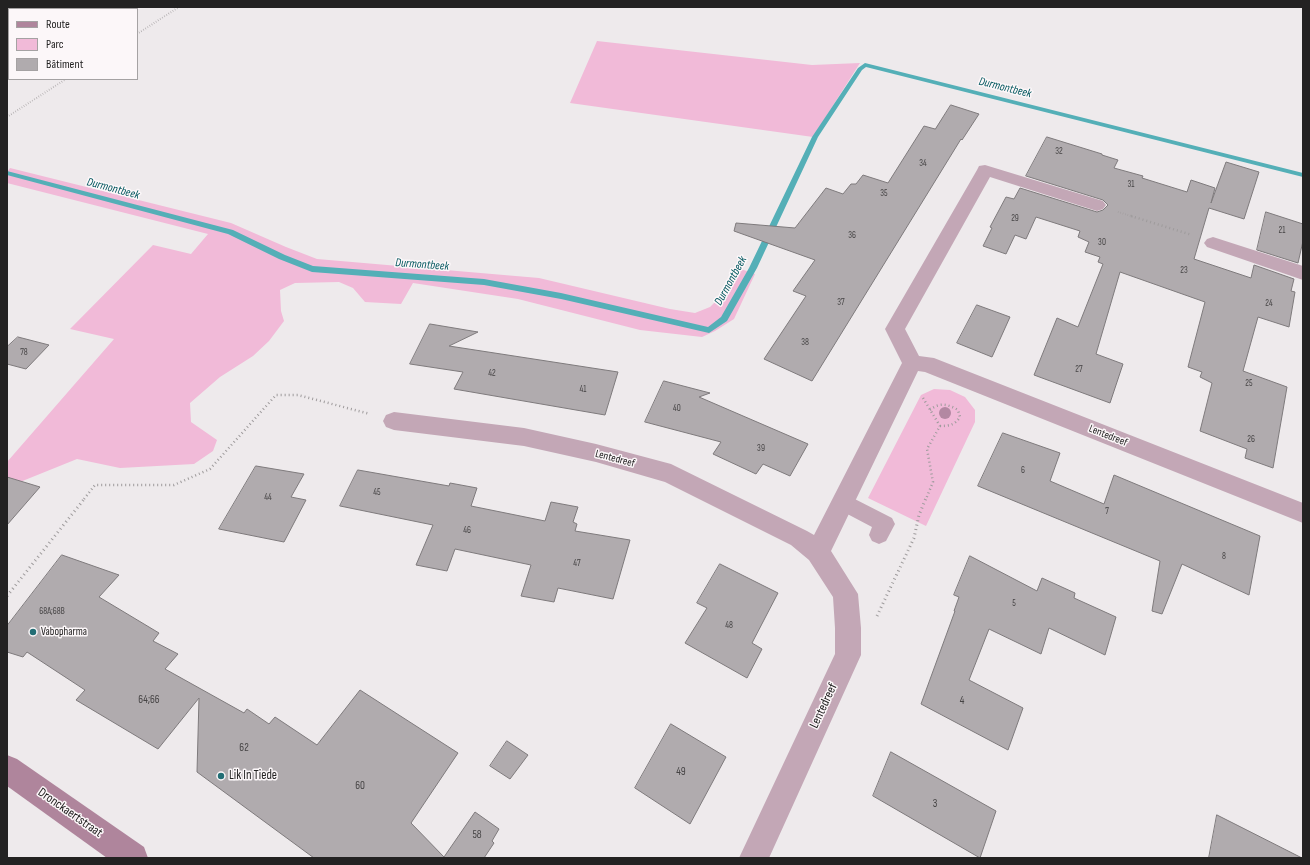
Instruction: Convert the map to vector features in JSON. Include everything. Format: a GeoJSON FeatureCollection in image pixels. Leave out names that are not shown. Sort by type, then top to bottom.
{"type":"FeatureCollection","features":[{"type":"Feature","properties":{"kind":"main road","name":"Dronckaertstraat"},"geometry":{"type":"LineString","coordinates":[[7,769],[133,858]]}},
{"type":"Feature","properties":{"kind":"street"},"geometry":{"type":"LineString","coordinates":[[818,552],[912,363],[895,329],[985,170],[1097,205]]}},
{"type":"Feature","properties":{"kind":"street"},"geometry":{"type":"LineString","coordinates":[[1213,242],[1303,273]]}},
{"type":"Feature","properties":{"kind":"street","name":"Lentedreef"},"geometry":{"type":"LineString","coordinates":[[912,363],[927,364],[1303,513]]}},
{"type":"Feature","properties":{"kind":"street","name":"Lentedreef"},"geometry":{"type":"LineString","coordinates":[[394,421],[524,437],[596,453],[671,474],[799,538],[818,552],[845,594],[848,628],[848,654],[754,858]]}},
{"type":"Feature","properties":{"kind":"lane"},"geometry":{"type":"LineString","coordinates":[[843,502],[885,524],[879,535]]}},
{"type":"Feature","properties":{"kind":"path"},"geometry":{"type":"LineString","coordinates":[[138,33],[180,7]]}},
{"type":"Feature","properties":{"kind":"path"},"geometry":{"type":"LineString","coordinates":[[7,117],[64,80]]}},
{"type":"Feature","properties":{"kind":"path"},"geometry":{"type":"LineString","coordinates":[[1097,205],[1193,236]]}},
{"type":"Feature","properties":{"kind":"path"},"geometry":{"type":"LineString","coordinates":[[7,596],[95,485],[174,485],[210,469],[276,395],[298,395],[394,421]]}},
{"type":"Feature","properties":{"kind":"path"},"geometry":{"type":"LineString","coordinates":[[930,410],[938,404],[946,404],[958,410],[960,417],[957,422],[949,426],[940,426]]}},
{"type":"Feature","properties":{"kind":"green space"},"geometry":{"type":"Polygon","coordinates":[[[597,41],[812,65],[860,63],[813,137],[570,103],[597,41]]]}},
{"type":"Feature","properties":{"kind":"green space"},"geometry":{"type":"Polygon","coordinates":[[[10,168],[231,223],[317,259],[539,278],[670,309],[695,313],[710,307],[723,294],[738,268],[755,274],[734,319],[702,337],[640,330],[518,299],[413,283],[401,304],[365,302],[353,288],[339,282],[295,283],[280,290],[281,311],[284,321],[269,341],[253,356],[220,377],[190,403],[191,422],[217,440],[213,451],[194,464],[120,468],[77,459],[20,482],[7,480],[7,462],[114,339],[70,329],[153,245],[191,254],[208,234],[7,183],[7,172],[10,168]]]}},
{"type":"Feature","properties":{"kind":"green space"},"geometry":{"type":"Polygon","coordinates":[[[934,389],[950,390],[965,397],[975,410],[975,422],[926,526],[868,498],[921,395],[934,389]]]}},
{"type":"Feature","properties":{"kind":"building"},"geometry":{"type":"Polygon","coordinates":[[[951,105],[979,114],[962,140],[961,139],[812,381],[764,359],[806,296],[793,291],[815,260],[734,231],[736,223],[795,228],[826,188],[843,194],[851,184],[856,184],[863,175],[888,183],[924,126],[935,129],[951,105]]]}},
{"type":"Feature","properties":{"kind":"building"},"geometry":{"type":"Polygon","coordinates":[[[1047,137],[1118,160],[1114,168],[1143,176],[1142,178],[1187,192],[1191,180],[1215,188],[1211,203],[1226,162],[1259,172],[1244,219],[1209,208],[1194,259],[1251,278],[1254,265],[1294,279],[1291,291],[1295,292],[1289,327],[1258,317],[1243,371],[1287,387],[1273,468],[1245,458],[1247,449],[1200,431],[1212,383],[1200,377],[1202,372],[1188,367],[1205,302],[1120,272],[1096,354],[1123,364],[1110,403],[1034,375],[1057,318],[1078,327],[1103,264],[1098,262],[1100,257],[1085,252],[1089,242],[1078,237],[1080,231],[1036,217],[1026,239],[1015,235],[1006,254],[983,246],[992,228],[990,227],[1006,197],[1014,199],[1020,188],[1097,212],[1103,210],[1108,205],[1103,200],[1026,176],[1047,137]]]}},
{"type":"Feature","properties":{"kind":"building"},"geometry":{"type":"Polygon","coordinates":[[[1266,212],[1303,224],[1303,241],[1298,263],[1257,250],[1266,212]]]}},
{"type":"Feature","properties":{"kind":"building"},"geometry":{"type":"Polygon","coordinates":[[[977,305],[1010,317],[992,357],[957,343],[977,305]]]}},
{"type":"Feature","properties":{"kind":"building"},"geometry":{"type":"Polygon","coordinates":[[[430,324],[478,332],[449,346],[618,372],[605,415],[454,389],[463,372],[410,364],[430,324]]]}},
{"type":"Feature","properties":{"kind":"building"},"geometry":{"type":"Polygon","coordinates":[[[18,337],[49,345],[26,369],[7,364],[7,347],[18,337]]]}},
{"type":"Feature","properties":{"kind":"building"},"geometry":{"type":"Polygon","coordinates":[[[664,381],[710,393],[699,397],[808,444],[790,476],[763,464],[756,474],[713,454],[721,442],[645,422],[664,381]]]}},
{"type":"Feature","properties":{"kind":"building"},"geometry":{"type":"Polygon","coordinates":[[[1003,433],[1060,453],[1050,481],[1104,504],[1114,475],[1260,536],[1249,595],[1182,564],[1162,614],[1152,611],[1160,561],[978,486],[1003,433]]]}},
{"type":"Feature","properties":{"kind":"building"},"geometry":{"type":"Polygon","coordinates":[[[256,466],[304,474],[291,497],[306,500],[284,542],[219,529],[256,466]]]}},
{"type":"Feature","properties":{"kind":"building"},"geometry":{"type":"Polygon","coordinates":[[[358,470],[449,486],[450,483],[477,488],[471,506],[545,521],[551,502],[578,507],[573,522],[577,524],[575,531],[630,540],[613,599],[558,588],[554,602],[521,596],[531,565],[455,549],[447,571],[416,565],[433,525],[340,506],[358,470]]]}},
{"type":"Feature","properties":{"kind":"building"},"geometry":{"type":"Polygon","coordinates":[[[7,477],[40,487],[7,525],[7,477]]]}},
{"type":"Feature","properties":{"kind":"building"},"geometry":{"type":"Polygon","coordinates":[[[62,555],[119,575],[99,597],[159,633],[153,641],[178,654],[165,669],[244,713],[247,709],[269,724],[275,717],[317,745],[360,690],[458,753],[411,823],[444,857],[475,812],[499,829],[492,841],[494,843],[484,858],[314,858],[197,772],[199,698],[158,749],[76,700],[85,690],[27,652],[23,657],[7,652],[7,626],[62,555]]]}},
{"type":"Feature","properties":{"kind":"building"},"geometry":{"type":"Polygon","coordinates":[[[970,556],[1037,591],[1042,578],[1075,593],[1074,598],[1116,617],[1105,655],[1049,628],[1041,654],[989,629],[969,680],[1023,708],[1008,750],[921,704],[955,611],[959,597],[954,595],[970,556]]]}},
{"type":"Feature","properties":{"kind":"building"},"geometry":{"type":"Polygon","coordinates":[[[720,564],[778,593],[752,643],[762,649],[747,678],[685,643],[707,608],[697,603],[720,564]]]}},
{"type":"Feature","properties":{"kind":"building"},"geometry":{"type":"Polygon","coordinates":[[[671,724],[726,757],[690,824],[635,788],[671,724]]]}},
{"type":"Feature","properties":{"kind":"building"},"geometry":{"type":"Polygon","coordinates":[[[507,741],[528,755],[510,779],[490,766],[507,741]]]}},
{"type":"Feature","properties":{"kind":"building"},"geometry":{"type":"Polygon","coordinates":[[[891,752],[996,811],[980,858],[873,796],[891,752]]]}},
{"type":"Feature","properties":{"kind":"building"},"geometry":{"type":"Polygon","coordinates":[[[1217,815],[1302,858],[1209,858],[1217,815]]]}},
{"type":"Feature","properties":{"kind":"waterway","name":"Durmontbeek"},"geometry":{"type":"LineString","coordinates":[[7,173],[230,232],[282,257],[312,269],[484,282],[561,296],[709,330],[724,319],[753,268],[815,137],[860,69],[865,65],[1303,175]]}},
{"type":"Feature","properties":{"kind":"place","name":"Vabopharma"},"geometry":{"type":"Point","coordinates":[33,632]}},
{"type":"Feature","properties":{"kind":"place","name":"Lik In Tiede"},"geometry":{"type":"Point","coordinates":[221,776]}}]}
